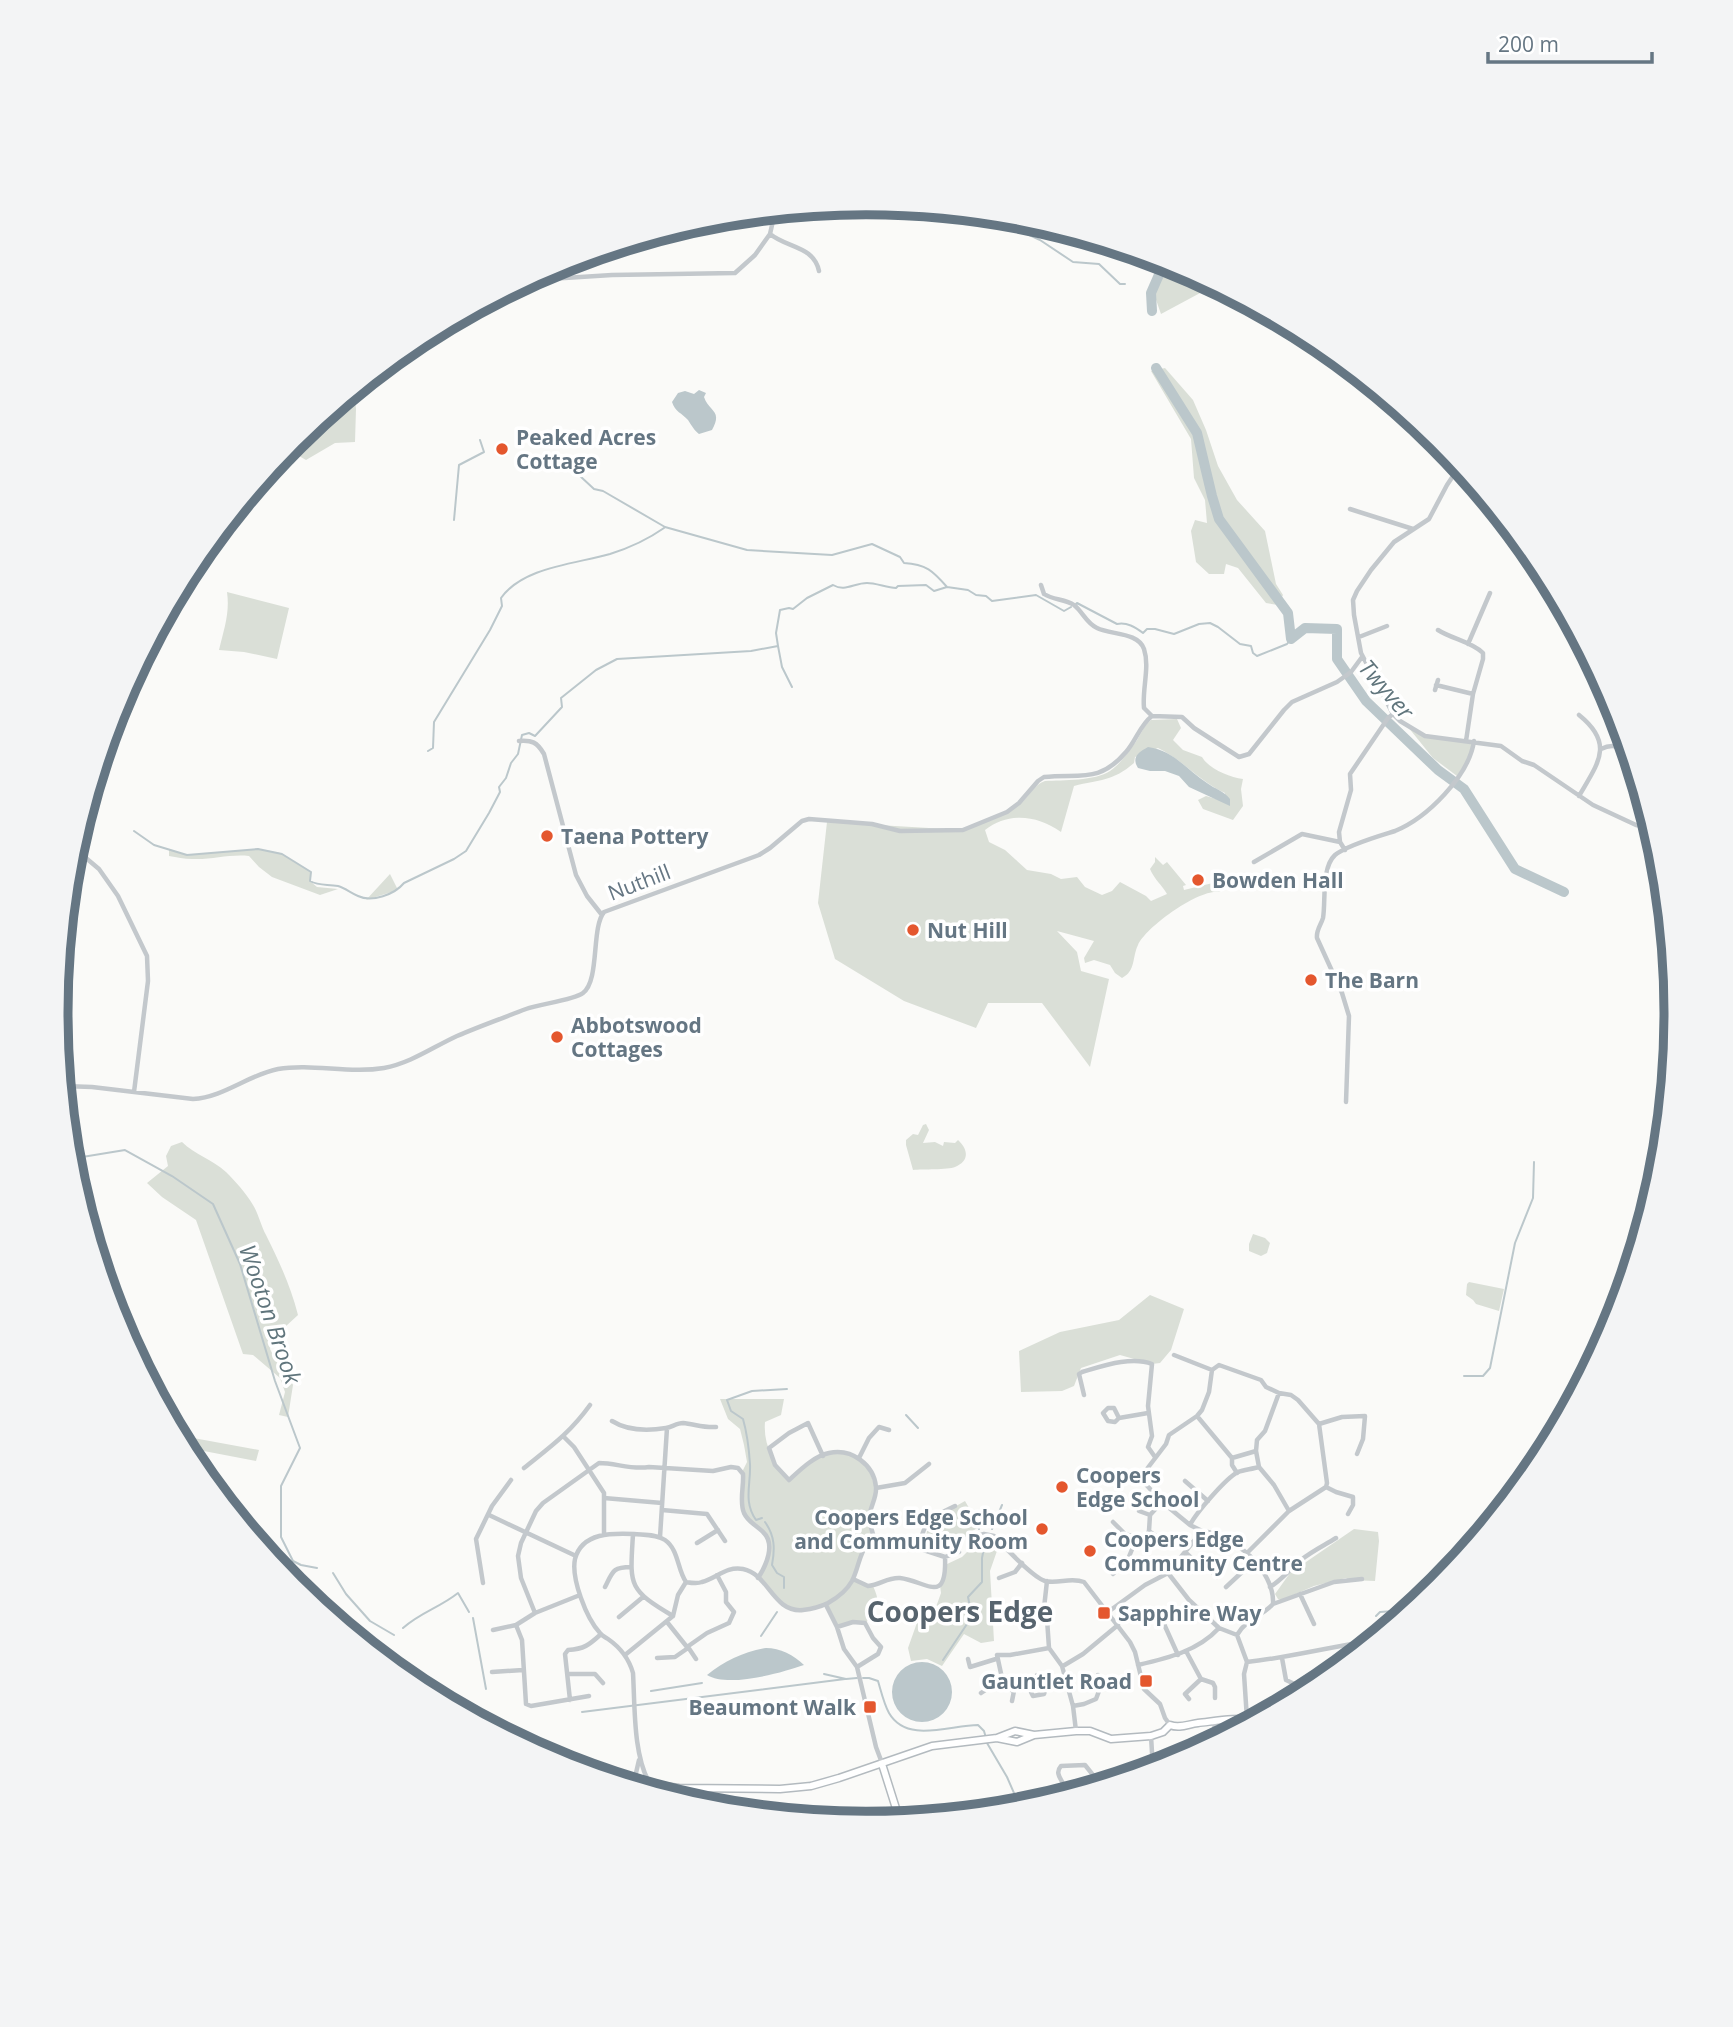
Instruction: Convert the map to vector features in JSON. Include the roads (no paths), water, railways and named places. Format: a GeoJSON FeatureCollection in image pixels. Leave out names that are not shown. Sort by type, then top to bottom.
{"type":"FeatureCollection","features":[{"type":"Feature","properties":{"kind":"street"},"geometry":{"type":"LineString","coordinates":[[555,279],[735,272],[755,255],[770,234],[773,221]]}},
{"type":"Feature","properties":{"kind":"street"},"geometry":{"type":"LineString","coordinates":[[770,234],[812,256],[819,271]]}},
{"type":"Feature","properties":{"kind":"street"},"geometry":{"type":"LineString","coordinates":[[1455,475],[1429,519],[1394,542],[1357,591],[1353,605],[1362,657],[1393,714],[1400,721],[1425,736],[1501,747],[1522,761],[1534,765],[1593,805],[1636,825],[1642,825]]}},
{"type":"Feature","properties":{"kind":"street"},"geometry":{"type":"LineString","coordinates":[[1350,509],[1414,529]]}},
{"type":"Feature","properties":{"kind":"street"},"geometry":{"type":"LineString","coordinates":[[1041,585],[1044,594],[1074,606],[1094,627],[1135,638],[1142,643],[1146,660],[1144,708],[1152,716],[1182,717],[1194,728],[1239,757],[1249,754],[1292,702],[1337,682],[1350,672],[1362,657]]}},
{"type":"Feature","properties":{"kind":"street"},"geometry":{"type":"LineString","coordinates":[[1468,644],[1491,601],[1490,593]]}},
{"type":"Feature","properties":{"kind":"street"},"geometry":{"type":"LineString","coordinates":[[1359,637],[1387,626]]}},
{"type":"Feature","properties":{"kind":"street"},"geometry":{"type":"LineString","coordinates":[[1438,630],[1478,648],[1483,653],[1466,741]]}},
{"type":"Feature","properties":{"kind":"street"},"geometry":{"type":"LineString","coordinates":[[1436,685],[1473,694]]}},
{"type":"Feature","properties":{"kind":"street"},"geometry":{"type":"LineString","coordinates":[[1345,850],[1340,842],[1341,822],[1350,790],[1350,774],[1393,714]]}},
{"type":"Feature","properties":{"kind":"street"},"geometry":{"type":"LineString","coordinates":[[1579,796],[1599,763],[1601,749],[1595,730],[1581,715]]}},
{"type":"Feature","properties":{"kind":"street","name":"Nuthill"},"geometry":{"type":"LineString","coordinates":[[72,1087],[192,1099],[220,1093],[280,1069],[365,1070],[399,1064],[486,1024],[584,992],[591,975],[600,918],[609,909],[759,855],[770,849],[802,821],[809,819],[872,824],[900,831],[963,830],[982,824],[1013,807],[1044,777],[1090,776],[1110,768],[1126,752],[1146,720],[1152,716]]}},
{"type":"Feature","properties":{"kind":"street"},"geometry":{"type":"LineString","coordinates":[[519,741],[532,740],[544,754],[576,875],[587,896],[602,915]]}},
{"type":"Feature","properties":{"kind":"street"},"geometry":{"type":"LineString","coordinates":[[1346,1102],[1349,1016],[1342,993],[1317,938],[1323,919],[1326,875],[1335,855],[1399,829],[1436,803],[1473,752],[1474,741]]}},
{"type":"Feature","properties":{"kind":"street"},"geometry":{"type":"LineString","coordinates":[[1601,749],[1611,745],[1618,746]]}},
{"type":"Feature","properties":{"kind":"street"},"geometry":{"type":"LineString","coordinates":[[1254,862],[1302,834],[1340,842]]}},
{"type":"Feature","properties":{"kind":"street"},"geometry":{"type":"LineString","coordinates":[[84,857],[99,869],[118,896],[147,956],[148,981],[134,1092]]}},
{"type":"Feature","properties":{"kind":"street"},"geometry":{"type":"LineString","coordinates":[[1174,1355],[1212,1370]]}},
{"type":"Feature","properties":{"kind":"street"},"geometry":{"type":"LineString","coordinates":[[1084,1395],[1079,1374],[1122,1362],[1152,1364],[1148,1413],[1152,1436],[1148,1447],[1154,1457]]}},
{"type":"Feature","properties":{"kind":"street"},"geometry":{"type":"LineString","coordinates":[[1248,1552],[1289,1511],[1326,1487],[1319,1424],[1291,1395],[1266,1387],[1261,1380],[1219,1366],[1212,1370],[1206,1399],[1197,1416],[1169,1434],[1166,1444],[1140,1478],[1162,1502],[1190,1525],[1220,1535],[1248,1552],[1270,1587],[1273,1604]]}},
{"type":"Feature","properties":{"kind":"street"},"geometry":{"type":"LineString","coordinates":[[1279,1393],[1265,1431],[1257,1440],[1256,1451],[1259,1467],[1274,1485],[1289,1511]]}},
{"type":"Feature","properties":{"kind":"street"},"geometry":{"type":"LineString","coordinates":[[524,1468],[542,1451],[564,1437],[590,1405]]}},
{"type":"Feature","properties":{"kind":"street"},"geometry":{"type":"LineString","coordinates":[[1119,1418],[1148,1413]]}},
{"type":"Feature","properties":{"kind":"street"},"geometry":{"type":"LineString","coordinates":[[1197,1416],[1232,1458],[1232,1465],[1237,1472]]}},
{"type":"Feature","properties":{"kind":"street"},"geometry":{"type":"LineString","coordinates":[[1319,1424],[1342,1417],[1365,1416],[1363,1439],[1357,1454]]}},
{"type":"Feature","properties":{"kind":"street"},"geometry":{"type":"LineString","coordinates":[[612,1421],[629,1429],[667,1428],[684,1423],[698,1427],[716,1427]]}},
{"type":"Feature","properties":{"kind":"street"},"geometry":{"type":"LineString","coordinates":[[823,1456],[808,1423],[769,1448],[775,1465],[789,1480],[809,1463],[823,1456],[828,1453],[859,1458],[872,1475],[876,1488],[876,1497],[869,1517],[874,1539]]}},
{"type":"Feature","properties":{"kind":"street"},"geometry":{"type":"LineString","coordinates":[[859,1458],[869,1438],[879,1427],[890,1430]]}},
{"type":"Feature","properties":{"kind":"street"},"geometry":{"type":"LineString","coordinates":[[660,1537],[667,1428]]}},
{"type":"Feature","properties":{"kind":"street"},"geometry":{"type":"LineString","coordinates":[[564,1437],[601,1486],[604,1498],[604,1534]]}},
{"type":"Feature","properties":{"kind":"street"},"geometry":{"type":"LineString","coordinates":[[1232,1458],[1256,1451]]}},
{"type":"Feature","properties":{"kind":"street"},"geometry":{"type":"LineString","coordinates":[[535,1613],[521,1578],[518,1556],[521,1543],[536,1511],[543,1503],[604,1463],[639,1469],[713,1471],[738,1468],[744,1478],[743,1511],[769,1544],[766,1562],[758,1578]]}},
{"type":"Feature","properties":{"kind":"street"},"geometry":{"type":"LineString","coordinates":[[876,1488],[901,1485],[927,1466],[930,1475]]}},
{"type":"Feature","properties":{"kind":"street"},"geometry":{"type":"LineString","coordinates":[[1190,1525],[1228,1479],[1237,1472],[1259,1467]]}},
{"type":"Feature","properties":{"kind":"street"},"geometry":{"type":"LineString","coordinates":[[482,1583],[476,1539],[492,1506],[511,1480]]}},
{"type":"Feature","properties":{"kind":"street"},"geometry":{"type":"LineString","coordinates":[[1185,1481],[1208,1501]]}},
{"type":"Feature","properties":{"kind":"street"},"geometry":{"type":"LineString","coordinates":[[1326,1487],[1353,1497],[1353,1505],[1348,1514]]}},
{"type":"Feature","properties":{"kind":"street"},"geometry":{"type":"LineString","coordinates":[[604,1498],[662,1503]]}},
{"type":"Feature","properties":{"kind":"street"},"geometry":{"type":"LineString","coordinates":[[1113,1574],[1149,1531],[1150,1515],[1162,1502]]}},
{"type":"Feature","properties":{"kind":"street"},"geometry":{"type":"LineString","coordinates":[[918,1548],[929,1519],[955,1506]]}},
{"type":"Feature","properties":{"kind":"street"},"geometry":{"type":"LineString","coordinates":[[662,1510],[707,1514],[725,1541]]}},
{"type":"Feature","properties":{"kind":"street"},"geometry":{"type":"LineString","coordinates":[[1139,1511],[1150,1515]]}},
{"type":"Feature","properties":{"kind":"street"},"geometry":{"type":"LineString","coordinates":[[489,1515],[576,1556]]}},
{"type":"Feature","properties":{"kind":"street"},"geometry":{"type":"LineString","coordinates":[[1113,1522],[1125,1534],[1133,1536],[1139,1542]]}},
{"type":"Feature","properties":{"kind":"street"},"geometry":{"type":"LineString","coordinates":[[697,1543],[718,1530]]}},
{"type":"Feature","properties":{"kind":"street"},"geometry":{"type":"LineString","coordinates":[[1149,1531],[1163,1541]]}},
{"type":"Feature","properties":{"kind":"street"},"geometry":{"type":"LineString","coordinates":[[1108,1612],[1145,1585],[1168,1573],[1202,1531]]}},
{"type":"Feature","properties":{"kind":"street"},"geometry":{"type":"LineString","coordinates":[[650,1782],[639,1756],[630,1663],[610,1640],[600,1635],[586,1611],[575,1579],[576,1556],[586,1542],[604,1534],[660,1537],[673,1548],[686,1582]]}},
{"type":"Feature","properties":{"kind":"street"},"geometry":{"type":"LineString","coordinates":[[633,1534],[631,1567],[634,1585],[643,1597],[673,1615]]}},
{"type":"Feature","properties":{"kind":"street"},"geometry":{"type":"LineString","coordinates":[[974,1537],[984,1534],[994,1536],[1037,1577],[1047,1581],[1081,1581],[1130,1642],[1144,1689],[1160,1704],[1170,1725],[1178,1727],[1193,1723],[1238,1720]]}},
{"type":"Feature","properties":{"kind":"street"},"geometry":{"type":"LineString","coordinates":[[1270,1587],[1279,1582],[1287,1571],[1304,1557],[1336,1538]]}},
{"type":"Feature","properties":{"kind":"street"},"geometry":{"type":"LineString","coordinates":[[686,1582],[703,1582],[724,1571],[742,1569],[752,1573],[780,1603],[795,1611],[815,1608],[838,1597],[853,1579],[858,1560],[868,1543],[874,1539],[890,1539],[945,1557],[959,1552]]}},
{"type":"Feature","properties":{"kind":"street"},"geometry":{"type":"LineString","coordinates":[[1185,1552],[1202,1568],[1217,1577]]}},
{"type":"Feature","properties":{"kind":"street"},"geometry":{"type":"LineString","coordinates":[[853,1579],[868,1586],[891,1578],[903,1578],[914,1584],[935,1588],[945,1577],[945,1557]]}},
{"type":"Feature","properties":{"kind":"street"},"geometry":{"type":"LineString","coordinates":[[1226,1587],[1254,1561]]}},
{"type":"Feature","properties":{"kind":"street"},"geometry":{"type":"LineString","coordinates":[[999,1578],[1016,1572],[1022,1563]]}},
{"type":"Feature","properties":{"kind":"street"},"geometry":{"type":"LineString","coordinates":[[606,1587],[614,1570],[618,1567],[631,1567]]}},
{"type":"Feature","properties":{"kind":"street"},"geometry":{"type":"LineString","coordinates":[[1168,1573],[1189,1600],[1219,1628],[1237,1635],[1247,1662],[1244,1674],[1247,1715]]}},
{"type":"Feature","properties":{"kind":"street"},"geometry":{"type":"LineString","coordinates":[[657,1658],[675,1657],[707,1633],[729,1623],[734,1612],[726,1602],[726,1592],[717,1575]]}},
{"type":"Feature","properties":{"kind":"street"},"geometry":{"type":"LineString","coordinates":[[1237,1635],[1252,1618],[1273,1604],[1334,1582],[1362,1579]]}},
{"type":"Feature","properties":{"kind":"street"},"geometry":{"type":"LineString","coordinates":[[1047,1581],[1044,1608],[1049,1648],[1062,1666],[1073,1706],[1076,1731]]}},
{"type":"Feature","properties":{"kind":"street"},"geometry":{"type":"LineString","coordinates":[[625,1655],[673,1615],[678,1595],[686,1582]]}},
{"type":"Feature","properties":{"kind":"street"},"geometry":{"type":"LineString","coordinates":[[1300,1594],[1314,1624]]}},
{"type":"Feature","properties":{"kind":"street"},"geometry":{"type":"LineString","coordinates":[[493,1630],[516,1625],[535,1613],[580,1595]]}},
{"type":"Feature","properties":{"kind":"street"},"geometry":{"type":"LineString","coordinates":[[619,1617],[643,1597]]}},
{"type":"Feature","properties":{"kind":"street"},"geometry":{"type":"LineString","coordinates":[[826,1604],[844,1649],[858,1669],[873,1735],[897,1811]]}},
{"type":"Feature","properties":{"kind":"street"},"geometry":{"type":"LineString","coordinates":[[1021,1620],[1022,1611]]}},
{"type":"Feature","properties":{"kind":"street"},"geometry":{"type":"LineString","coordinates":[[1002,1612],[1046,1612]]}},
{"type":"Feature","properties":{"kind":"street"},"geometry":{"type":"LineString","coordinates":[[667,1622],[696,1659]]}},
{"type":"Feature","properties":{"kind":"street"},"geometry":{"type":"LineString","coordinates":[[837,1627],[853,1622],[865,1623],[881,1647],[878,1654],[858,1669]]}},
{"type":"Feature","properties":{"kind":"street"},"geometry":{"type":"LineString","coordinates":[[1164,1624],[1178,1655]]}},
{"type":"Feature","properties":{"kind":"street"},"geometry":{"type":"LineString","coordinates":[[516,1625],[522,1640],[526,1704],[531,1706],[589,1696]]}},
{"type":"Feature","properties":{"kind":"street"},"geometry":{"type":"LineString","coordinates":[[1062,1666],[1083,1654],[1118,1625]]}},
{"type":"Feature","properties":{"kind":"street"},"geometry":{"type":"LineString","coordinates":[[1138,1665],[1178,1655],[1203,1643],[1219,1628]]}},
{"type":"Feature","properties":{"kind":"street"},"geometry":{"type":"LineString","coordinates":[[570,1700],[565,1654],[568,1650],[582,1649],[600,1635]]}},
{"type":"Feature","properties":{"kind":"street"},"geometry":{"type":"LineString","coordinates":[[1247,1662],[1357,1643]]}},
{"type":"Feature","properties":{"kind":"street"},"geometry":{"type":"LineString","coordinates":[[968,1659],[970,1667],[996,1659],[997,1656],[1049,1648]]}},
{"type":"Feature","properties":{"kind":"street"},"geometry":{"type":"LineString","coordinates":[[1186,1651],[1200,1679],[1213,1683],[1214,1698]]}},
{"type":"Feature","properties":{"kind":"street"},"geometry":{"type":"LineString","coordinates":[[1282,1658],[1286,1680],[1297,1685]]}},
{"type":"Feature","properties":{"kind":"street"},"geometry":{"type":"LineString","coordinates":[[996,1659],[1002,1678],[1001,1686]]}},
{"type":"Feature","properties":{"kind":"street"},"geometry":{"type":"LineString","coordinates":[[492,1672],[523,1670]]}},
{"type":"Feature","properties":{"kind":"street"},"geometry":{"type":"LineString","coordinates":[[568,1674],[595,1674],[603,1683]]}},
{"type":"Feature","properties":{"kind":"street"},"geometry":{"type":"LineString","coordinates":[[1073,1706],[1096,1699],[1100,1691],[1098,1675]]}},
{"type":"Feature","properties":{"kind":"street"},"geometry":{"type":"LineString","coordinates":[[1033,1683],[1038,1677],[1046,1688]]}},
{"type":"Feature","properties":{"kind":"street"},"geometry":{"type":"LineString","coordinates":[[1185,1695],[1200,1679]]}},
{"type":"Feature","properties":{"kind":"street"},"geometry":{"type":"LineString","coordinates":[[1046,1688],[1066,1681]]}},
{"type":"Feature","properties":{"kind":"street"},"geometry":{"type":"LineString","coordinates":[[981,1693],[989,1687],[1001,1686],[1014,1691],[1012,1701]]}},
{"type":"Feature","properties":{"kind":"street"},"geometry":{"type":"LineString","coordinates":[[1031,1692],[1033,1696],[1044,1695],[1046,1688]]}},
{"type":"Feature","properties":{"kind":"street"},"geometry":{"type":"LineString","coordinates":[[1214,1721],[1215,1731]]}},
{"type":"Feature","properties":{"kind":"street"},"geometry":{"type":"LineString","coordinates":[[995,1738],[1017,1742],[1034,1735],[1090,1731],[1111,1739],[1151,1735],[1163,1732],[1170,1725]]}},
{"type":"Feature","properties":{"kind":"street"},"geometry":{"type":"LineString","coordinates":[[668,1787],[769,1790],[811,1786],[932,1746],[995,1738],[1016,1731],[1034,1735]]}},
{"type":"Feature","properties":{"kind":"street"},"geometry":{"type":"LineString","coordinates":[[1151,1735],[1153,1758]]}},
{"type":"Feature","properties":{"kind":"street"},"geometry":{"type":"LineString","coordinates":[[636,1777],[639,1756]]}},
{"type":"Feature","properties":{"kind":"street"},"geometry":{"type":"LineString","coordinates":[[1065,1787],[1058,1776],[1061,1766],[1085,1765],[1095,1778]]}},
{"type":"Feature","properties":{"kind":"waterway"},"geometry":{"type":"LineString","coordinates":[[1020,231],[1040,240],[1073,262],[1099,264],[1120,284],[1125,284]]}},
{"type":"Feature","properties":{"kind":"waterway","name":"Twyver"},"geometry":{"type":"LineString","coordinates":[[1152,311],[1151,293],[1160,272]]}},
{"type":"Feature","properties":{"kind":"waterway","name":"Twyver"},"geometry":{"type":"LineString","coordinates":[[1156,368],[1197,433],[1219,519],[1288,613],[1291,639],[1305,628],[1337,629],[1337,659],[1366,701],[1438,770],[1464,789],[1515,869],[1564,892]]}},
{"type":"Feature","properties":{"kind":"waterway"},"geometry":{"type":"LineString","coordinates":[[454,520],[459,465],[484,452],[480,440]]}},
{"type":"Feature","properties":{"kind":"waterway"},"geometry":{"type":"LineString","coordinates":[[566,463],[594,489],[603,491],[665,527],[747,550],[832,555],[872,544],[900,557],[904,563],[928,569],[947,587]]}},
{"type":"Feature","properties":{"kind":"waterway"},"geometry":{"type":"LineString","coordinates":[[428,751],[433,748],[434,722],[490,630],[502,606],[501,598],[511,588],[536,573],[624,549],[664,528]]}},
{"type":"Feature","properties":{"kind":"waterway"},"geometry":{"type":"LineString","coordinates":[[134,831],[154,845],[187,855],[258,849],[282,854],[311,872],[310,881],[313,883],[338,886],[364,898],[376,898],[389,894],[404,883],[466,851],[500,792],[499,787],[518,754],[522,735],[529,733],[535,736],[562,707],[561,698],[596,670],[617,659],[751,651],[778,646],[776,633],[780,610],[793,609],[807,598],[833,585],[846,587],[867,583],[896,588],[926,585],[934,591],[947,587],[968,590],[992,601],[1036,595],[1064,611],[1071,607]]}},
{"type":"Feature","properties":{"kind":"waterway"},"geometry":{"type":"LineString","coordinates":[[1076,604],[1117,624],[1131,625],[1143,633],[1147,629],[1155,629],[1174,634],[1199,624],[1210,623],[1240,644],[1251,646],[1257,656],[1287,644],[1291,639]]}},
{"type":"Feature","properties":{"kind":"waterway"},"geometry":{"type":"LineString","coordinates":[[778,646],[782,667],[792,687]]}},
{"type":"Feature","properties":{"kind":"waterway","name":"Wooton Brook"},"geometry":{"type":"LineString","coordinates":[[82,1157],[125,1150],[172,1176],[213,1204],[240,1264],[275,1381],[300,1448],[281,1486],[281,1537],[293,1561],[317,1568]]}},
{"type":"Feature","properties":{"kind":"waterway"},"geometry":{"type":"LineString","coordinates":[[1464,1376],[1483,1376],[1490,1368],[1515,1243],[1533,1198],[1534,1162]]}},
{"type":"Feature","properties":{"kind":"waterway"},"geometry":{"type":"LineString","coordinates":[[762,1518],[756,1520],[750,1506],[750,1458],[743,1419],[731,1411],[727,1400],[752,1391],[787,1389]]}},
{"type":"Feature","properties":{"kind":"waterway"},"geometry":{"type":"LineString","coordinates":[[906,1415],[918,1428]]}},
{"type":"Feature","properties":{"kind":"waterway"},"geometry":{"type":"LineString","coordinates":[[992,1529],[1002,1505]]}},
{"type":"Feature","properties":{"kind":"waterway"},"geometry":{"type":"LineString","coordinates":[[971,1513],[979,1529]]}},
{"type":"Feature","properties":{"kind":"waterway"},"geometry":{"type":"LineString","coordinates":[[765,1522],[773,1543],[772,1565],[777,1573],[784,1577],[784,1588]]}},
{"type":"Feature","properties":{"kind":"waterway"},"geometry":{"type":"LineString","coordinates":[[943,1660],[969,1621],[971,1612],[968,1597],[982,1582],[985,1543]]}},
{"type":"Feature","properties":{"kind":"waterway","name":"Wooton Brook"},"geometry":{"type":"LineString","coordinates":[[333,1573],[346,1594],[370,1621],[394,1635]]}},
{"type":"Feature","properties":{"kind":"waterway","name":"Wooton Brook"},"geometry":{"type":"LineString","coordinates":[[403,1628],[458,1593],[469,1612]]}},
{"type":"Feature","properties":{"kind":"waterway"},"geometry":{"type":"LineString","coordinates":[[1376,1616],[1380,1612],[1396,1611]]}},
{"type":"Feature","properties":{"kind":"waterway"},"geometry":{"type":"LineString","coordinates":[[761,1636],[777,1612]]}},
{"type":"Feature","properties":{"kind":"waterway","name":"Wooton Brook"},"geometry":{"type":"LineString","coordinates":[[473,1618],[486,1689]]}},
{"type":"Feature","properties":{"kind":"waterway"},"geometry":{"type":"LineString","coordinates":[[824,1674],[846,1679],[857,1678]]}},
{"type":"Feature","properties":{"kind":"waterway"},"geometry":{"type":"LineString","coordinates":[[863,1678],[878,1681],[889,1713],[907,1728],[930,1731],[978,1725],[986,1738]]}},
{"type":"Feature","properties":{"kind":"waterway"},"geometry":{"type":"LineString","coordinates":[[582,1712],[845,1679]]}},
{"type":"Feature","properties":{"kind":"waterway"},"geometry":{"type":"LineString","coordinates":[[651,1691],[702,1683]]}},
{"type":"Feature","properties":{"kind":"waterway"},"geometry":{"type":"LineString","coordinates":[[987,1743],[1016,1797]]}},
{"type":"Feature","properties":{"kind":"place","name":"Peaked Acres Cottage"},"geometry":{"type":"Point","coordinates":[502,449]}},
{"type":"Feature","properties":{"kind":"place","name":"Taena Pottery"},"geometry":{"type":"Point","coordinates":[547,836]}},
{"type":"Feature","properties":{"kind":"place","name":"Bowden Hall"},"geometry":{"type":"Point","coordinates":[1198,880]}},
{"type":"Feature","properties":{"kind":"place","name":"Nut Hill"},"geometry":{"type":"Point","coordinates":[913,930]}},
{"type":"Feature","properties":{"kind":"place","name":"The Barn"},"geometry":{"type":"Point","coordinates":[1311,980]}},
{"type":"Feature","properties":{"kind":"place","name":"Abbotswood Cottages"},"geometry":{"type":"Point","coordinates":[557,1037]}},
{"type":"Feature","properties":{"kind":"place","name":"Coopers Edge School"},"geometry":{"type":"Point","coordinates":[1062,1487]}},
{"type":"Feature","properties":{"kind":"place","name":"Coopers Edge School and Community Room"},"geometry":{"type":"Point","coordinates":[1042,1529]}},
{"type":"Feature","properties":{"kind":"place","name":"Coopers Edge Community Centre"},"geometry":{"type":"Point","coordinates":[1090,1551]}},
{"type":"Feature","properties":{"kind":"place","name":"Sapphire Way"},"geometry":{"type":"Point","coordinates":[1104,1613]}},
{"type":"Feature","properties":{"kind":"place","name":"Gauntlet Road"},"geometry":{"type":"Point","coordinates":[1146,1681]}},
{"type":"Feature","properties":{"kind":"place","name":"Beaumont Walk"},"geometry":{"type":"Point","coordinates":[870,1707]}},
{"type":"Feature","properties":{"kind":"district","name":"Coopers Edge"},"geometry":{"type":"Point","coordinates":[960,1611]}}]}
